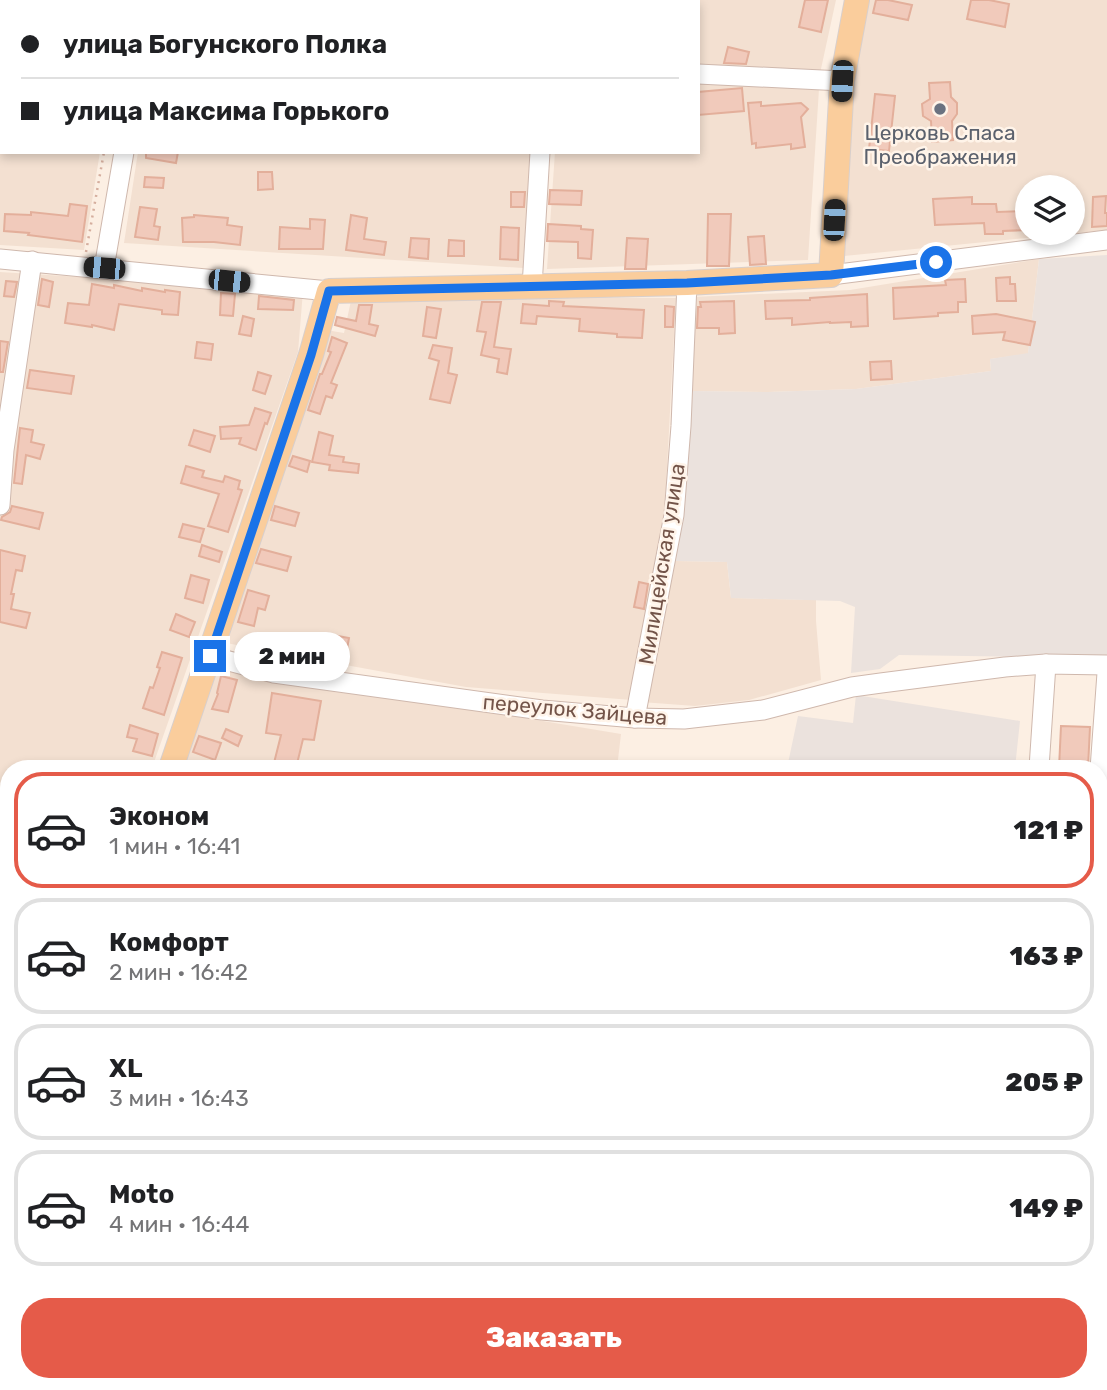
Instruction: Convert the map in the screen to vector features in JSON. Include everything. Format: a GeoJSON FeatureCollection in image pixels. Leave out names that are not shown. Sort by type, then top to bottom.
{"type":"FeatureCollection","features":[{"type":"Feature","properties":{"kind":"main road"},"geometry":{"type":"LineString","coordinates":[[174,760],[311,355],[329,291],[687,283],[831,275],[842,81],[857,0]]}},
{"type":"Feature","properties":{"kind":"street"},"geometry":{"type":"LineString","coordinates":[[700,74],[842,81]]}},
{"type":"Feature","properties":{"kind":"street"},"geometry":{"type":"LineString","coordinates":[[104,268],[124,154]]}},
{"type":"Feature","properties":{"kind":"street"},"geometry":{"type":"LineString","coordinates":[[532,287],[540,154]]}},
{"type":"Feature","properties":{"kind":"street"},"geometry":{"type":"LineString","coordinates":[[831,275],[1107,240]]}},
{"type":"Feature","properties":{"kind":"street"},"geometry":{"type":"LineString","coordinates":[[0,259],[329,291]]}},
{"type":"Feature","properties":{"kind":"street"},"geometry":{"type":"LineString","coordinates":[[0,505],[4,450],[32,261]]}},
{"type":"Feature","properties":{"kind":"street","name":"Милицейская улица"},"geometry":{"type":"LineString","coordinates":[[635,718],[674,515],[687,283]]}},
{"type":"Feature","properties":{"kind":"street","name":"переулок Зайцева"},"geometry":{"type":"LineString","coordinates":[[210,656],[274,673],[542,710],[635,718],[684,719],[745,713],[852,687],[1005,667],[1046,664],[1107,665]]}},
{"type":"Feature","properties":{"kind":"street"},"geometry":{"type":"LineString","coordinates":[[1040,760],[1046,664]]}},
{"type":"Feature","properties":{"kind":"street"},"geometry":{"type":"LineString","coordinates":[[1101,760],[1107,674]]}},
{"type":"Feature","properties":{"kind":"path"},"geometry":{"type":"LineString","coordinates":[[84,266],[104,154]]}},
{"type":"Feature","properties":{"kind":"shaded area"},"geometry":{"type":"Polygon","coordinates":[[[700,0],[836,0],[819,78],[700,65],[700,0]]]}},
{"type":"Feature","properties":{"kind":"shaded area"},"geometry":{"type":"Polygon","coordinates":[[[866,0],[1107,0],[1107,230],[1085,232],[1085,175],[1015,175],[1015,239],[844,256],[852,71],[866,0]]]}},
{"type":"Feature","properties":{"kind":"shaded area"},"geometry":{"type":"Polygon","coordinates":[[[700,75],[819,89],[808,260],[547,269],[555,154],[700,154],[700,75]]]}},
{"type":"Feature","properties":{"kind":"shaded area"},"geometry":{"type":"Polygon","coordinates":[[[0,154],[100,154],[84,250],[0,245],[0,154]]]}},
{"type":"Feature","properties":{"kind":"shaded area"},"geometry":{"type":"Polygon","coordinates":[[[138,154],[531,154],[523,268],[124,243],[138,154]]]}},
{"type":"Feature","properties":{"kind":"shaded area"},"geometry":{"type":"Polygon","coordinates":[[[1107,255],[1107,658],[899,655],[880,669],[851,673],[855,607],[840,601],[731,598],[727,562],[676,561],[693,391],[856,389],[991,371],[990,359],[1028,353],[1039,259],[1107,255]]]}},
{"type":"Feature","properties":{"kind":"shaded area"},"geometry":{"type":"Polygon","coordinates":[[[1039,259],[1028,354],[990,359],[991,371],[856,389],[687,391],[692,297],[850,290],[1039,259]]]}},
{"type":"Feature","properties":{"kind":"shaded area"},"geometry":{"type":"Polygon","coordinates":[[[0,272],[303,291],[298,352],[155,760],[0,760],[0,272]]]}},
{"type":"Feature","properties":{"kind":"shaded area"},"geometry":{"type":"Polygon","coordinates":[[[352,296],[676,298],[664,525],[632,700],[466,687],[226,643],[326,330],[344,333],[352,296]]]}},
{"type":"Feature","properties":{"kind":"shaded area"},"geometry":{"type":"Polygon","coordinates":[[[676,561],[727,562],[731,598],[816,600],[821,680],[749,700],[695,706],[641,702],[668,564],[676,561]]]}},
{"type":"Feature","properties":{"kind":"shaded area"},"geometry":{"type":"Polygon","coordinates":[[[215,667],[621,734],[618,760],[183,760],[215,667]]]}},
{"type":"Feature","properties":{"kind":"shaded area"},"geometry":{"type":"Polygon","coordinates":[[[856,695],[1020,721],[1016,760],[789,760],[798,716],[853,723],[856,695]]]}},
{"type":"Feature","properties":{"kind":"building"},"geometry":{"type":"Polygon","coordinates":[[[805,0],[828,0],[821,32],[799,27],[805,0]]]}},
{"type":"Feature","properties":{"kind":"building"},"geometry":{"type":"Polygon","coordinates":[[[876,0],[912,5],[908,20],[873,13],[876,0]]]}},
{"type":"Feature","properties":{"kind":"building"},"geometry":{"type":"Polygon","coordinates":[[[971,0],[1009,4],[1005,27],[967,19],[971,0]]]}},
{"type":"Feature","properties":{"kind":"building"},"geometry":{"type":"Polygon","coordinates":[[[728,47],[749,52],[746,64],[724,63],[728,47]]]}},
{"type":"Feature","properties":{"kind":"building","name":"Церковь Спаса Преображения"},"geometry":{"type":"Polygon","coordinates":[[[950,82],[951,97],[957,103],[957,114],[952,121],[953,140],[932,142],[931,121],[923,116],[922,104],[930,99],[929,83],[950,82]]]}},
{"type":"Feature","properties":{"kind":"building"},"geometry":{"type":"Polygon","coordinates":[[[742,88],[744,111],[700,115],[700,92],[742,88]]]}},
{"type":"Feature","properties":{"kind":"building"},"geometry":{"type":"Polygon","coordinates":[[[875,94],[895,96],[889,151],[869,149],[875,94]]]}},
{"type":"Feature","properties":{"kind":"building"},"geometry":{"type":"Polygon","coordinates":[[[761,102],[761,106],[801,103],[808,109],[801,117],[805,147],[791,149],[791,144],[756,148],[756,143],[752,144],[748,103],[761,102]]]}},
{"type":"Feature","properties":{"kind":"building"},"geometry":{"type":"Polygon","coordinates":[[[146,154],[178,154],[176,163],[146,158],[146,154]]]}},
{"type":"Feature","properties":{"kind":"building"},"geometry":{"type":"Polygon","coordinates":[[[258,172],[272,172],[273,189],[258,190],[258,172]]]}},
{"type":"Feature","properties":{"kind":"building"},"geometry":{"type":"Polygon","coordinates":[[[145,177],[164,178],[163,188],[144,187],[145,177]]]}},
{"type":"Feature","properties":{"kind":"building"},"geometry":{"type":"Polygon","coordinates":[[[550,190],[582,191],[581,205],[549,204],[550,190]]]}},
{"type":"Feature","properties":{"kind":"building"},"geometry":{"type":"Polygon","coordinates":[[[511,192],[525,192],[524,207],[511,207],[511,192]]]}},
{"type":"Feature","properties":{"kind":"building"},"geometry":{"type":"Polygon","coordinates":[[[1106,196],[1107,226],[1092,227],[1093,197],[1106,196]]]}},
{"type":"Feature","properties":{"kind":"building"},"geometry":{"type":"Polygon","coordinates":[[[972,197],[972,204],[996,204],[997,212],[1015,211],[1015,230],[985,234],[984,223],[935,225],[933,199],[972,197]]]}},
{"type":"Feature","properties":{"kind":"building"},"geometry":{"type":"Polygon","coordinates":[[[70,204],[87,206],[82,242],[4,231],[5,214],[31,215],[31,212],[68,216],[70,204]]]}},
{"type":"Feature","properties":{"kind":"building"},"geometry":{"type":"Polygon","coordinates":[[[140,207],[157,209],[154,226],[160,227],[158,240],[135,237],[140,207]]]}},
{"type":"Feature","properties":{"kind":"building"},"geometry":{"type":"Polygon","coordinates":[[[708,214],[731,214],[729,266],[707,266],[708,214]]]}},
{"type":"Feature","properties":{"kind":"building"},"geometry":{"type":"Polygon","coordinates":[[[194,215],[228,218],[227,225],[242,227],[240,245],[183,242],[182,218],[194,215]]]}},
{"type":"Feature","properties":{"kind":"building"},"geometry":{"type":"Polygon","coordinates":[[[351,215],[367,218],[364,239],[386,242],[384,255],[346,250],[351,215]]]}},
{"type":"Feature","properties":{"kind":"building"},"geometry":{"type":"Polygon","coordinates":[[[310,219],[325,220],[323,249],[279,249],[280,227],[310,229],[310,219]]]}},
{"type":"Feature","properties":{"kind":"building"},"geometry":{"type":"Polygon","coordinates":[[[548,224],[581,226],[581,229],[593,230],[591,259],[578,258],[578,242],[547,241],[548,224]]]}},
{"type":"Feature","properties":{"kind":"building"},"geometry":{"type":"Polygon","coordinates":[[[501,227],[519,228],[518,260],[500,259],[501,227]]]}},
{"type":"Feature","properties":{"kind":"building"},"geometry":{"type":"Polygon","coordinates":[[[764,236],[766,264],[750,265],[748,237],[764,236]]]}},
{"type":"Feature","properties":{"kind":"building"},"geometry":{"type":"Polygon","coordinates":[[[411,238],[429,239],[428,259],[409,257],[411,238]]]}},
{"type":"Feature","properties":{"kind":"building"},"geometry":{"type":"Polygon","coordinates":[[[627,238],[648,239],[646,269],[625,269],[627,238]]]}},
{"type":"Feature","properties":{"kind":"building"},"geometry":{"type":"Polygon","coordinates":[[[449,240],[464,241],[464,256],[448,256],[449,240]]]}},
{"type":"Feature","properties":{"kind":"building"},"geometry":{"type":"Polygon","coordinates":[[[1010,277],[1010,284],[1015,284],[1016,301],[997,301],[996,278],[1010,277]]]}},
{"type":"Feature","properties":{"kind":"building"},"geometry":{"type":"Polygon","coordinates":[[[42,279],[53,282],[49,307],[38,305],[42,279]]]}},
{"type":"Feature","properties":{"kind":"building"},"geometry":{"type":"Polygon","coordinates":[[[965,279],[966,302],[958,302],[958,312],[894,319],[893,288],[946,285],[945,280],[965,279]]]}},
{"type":"Feature","properties":{"kind":"building"},"geometry":{"type":"Polygon","coordinates":[[[6,281],[17,282],[14,297],[4,296],[6,281]]]}},
{"type":"Feature","properties":{"kind":"building"},"geometry":{"type":"Polygon","coordinates":[[[92,284],[142,291],[142,288],[180,292],[178,315],[119,304],[114,330],[65,323],[68,303],[89,305],[92,284]]]}},
{"type":"Feature","properties":{"kind":"building"},"geometry":{"type":"Polygon","coordinates":[[[221,293],[235,294],[233,316],[220,315],[221,293]]]}},
{"type":"Feature","properties":{"kind":"building"},"geometry":{"type":"Polygon","coordinates":[[[867,294],[868,326],[851,327],[851,322],[792,325],[792,318],[766,319],[765,301],[867,294]]]}},
{"type":"Feature","properties":{"kind":"building"},"geometry":{"type":"Polygon","coordinates":[[[259,296],[294,300],[293,310],[258,309],[259,296]]]}},
{"type":"Feature","properties":{"kind":"building"},"geometry":{"type":"Polygon","coordinates":[[[549,301],[564,302],[563,306],[644,310],[642,338],[579,331],[580,319],[537,316],[536,324],[521,323],[523,304],[549,306],[549,301]]]}},
{"type":"Feature","properties":{"kind":"building"},"geometry":{"type":"Polygon","coordinates":[[[734,301],[735,333],[719,334],[719,328],[697,328],[700,302],[734,301]]]}},
{"type":"Feature","properties":{"kind":"building"},"geometry":{"type":"Polygon","coordinates":[[[482,302],[501,302],[494,347],[511,349],[507,374],[497,372],[499,359],[481,355],[486,332],[477,331],[482,302]]]}},
{"type":"Feature","properties":{"kind":"building"},"geometry":{"type":"Polygon","coordinates":[[[359,305],[372,305],[369,324],[378,326],[375,336],[335,325],[337,317],[356,321],[359,305]]]}},
{"type":"Feature","properties":{"kind":"building"},"geometry":{"type":"Polygon","coordinates":[[[665,306],[674,307],[673,327],[665,327],[665,306]]]}},
{"type":"Feature","properties":{"kind":"building"},"geometry":{"type":"Polygon","coordinates":[[[427,307],[441,309],[436,338],[423,336],[427,307]]]}},
{"type":"Feature","properties":{"kind":"building"},"geometry":{"type":"Polygon","coordinates":[[[996,314],[1035,322],[1030,345],[1003,340],[1005,332],[973,334],[972,316],[996,314]]]}},
{"type":"Feature","properties":{"kind":"building"},"geometry":{"type":"Polygon","coordinates":[[[243,316],[254,319],[251,336],[239,334],[243,316]]]}},
{"type":"Feature","properties":{"kind":"building"},"geometry":{"type":"Polygon","coordinates":[[[332,337],[347,343],[331,383],[337,385],[332,398],[326,396],[320,414],[308,410],[320,374],[331,352],[328,351],[332,337]]]}},
{"type":"Feature","properties":{"kind":"building"},"geometry":{"type":"Polygon","coordinates":[[[0,341],[8,342],[3,372],[0,372],[0,341]]]}},
{"type":"Feature","properties":{"kind":"building"},"geometry":{"type":"Polygon","coordinates":[[[197,342],[213,344],[211,360],[195,358],[197,342]]]}},
{"type":"Feature","properties":{"kind":"building"},"geometry":{"type":"Polygon","coordinates":[[[433,345],[452,348],[448,373],[457,375],[450,403],[430,399],[439,361],[429,358],[433,345]]]}},
{"type":"Feature","properties":{"kind":"building"},"geometry":{"type":"Polygon","coordinates":[[[891,361],[892,379],[871,380],[870,362],[891,361]]]}},
{"type":"Feature","properties":{"kind":"building"},"geometry":{"type":"Polygon","coordinates":[[[30,370],[74,376],[71,394],[27,388],[30,370]]]}},
{"type":"Feature","properties":{"kind":"building"},"geometry":{"type":"Polygon","coordinates":[[[258,372],[271,376],[265,394],[253,390],[258,372]]]}},
{"type":"Feature","properties":{"kind":"building"},"geometry":{"type":"Polygon","coordinates":[[[255,408],[271,413],[256,450],[239,444],[241,438],[221,439],[220,427],[249,425],[255,408]]]}},
{"type":"Feature","properties":{"kind":"building"},"geometry":{"type":"Polygon","coordinates":[[[20,428],[33,430],[31,442],[44,445],[40,459],[26,455],[22,484],[14,483],[20,428]]]}},
{"type":"Feature","properties":{"kind":"building"},"geometry":{"type":"Polygon","coordinates":[[[194,430],[215,436],[210,452],[189,445],[194,430]]]}},
{"type":"Feature","properties":{"kind":"building"},"geometry":{"type":"Polygon","coordinates":[[[319,432],[333,436],[329,455],[344,457],[343,462],[359,464],[358,473],[329,470],[330,465],[312,462],[319,432]]]}},
{"type":"Feature","properties":{"kind":"building"},"geometry":{"type":"Polygon","coordinates":[[[293,456],[310,461],[307,472],[289,466],[293,456]]]}},
{"type":"Feature","properties":{"kind":"building"},"geometry":{"type":"Polygon","coordinates":[[[186,466],[204,471],[202,477],[223,482],[225,476],[240,481],[238,489],[242,490],[228,532],[208,526],[219,494],[181,483],[186,466]]]}},
{"type":"Feature","properties":{"kind":"building"},"geometry":{"type":"Polygon","coordinates":[[[12,506],[43,513],[39,529],[1,520],[10,512],[12,506]]]}},
{"type":"Feature","properties":{"kind":"building"},"geometry":{"type":"Polygon","coordinates":[[[275,506],[299,513],[295,526],[271,520],[275,506]]]}},
{"type":"Feature","properties":{"kind":"building"},"geometry":{"type":"Polygon","coordinates":[[[183,524],[204,529],[200,542],[179,537],[183,524]]]}},
{"type":"Feature","properties":{"kind":"building"},"geometry":{"type":"Polygon","coordinates":[[[202,545],[222,552],[219,562],[199,556],[202,545]]]}},
{"type":"Feature","properties":{"kind":"building"},"geometry":{"type":"Polygon","coordinates":[[[261,549],[291,557],[287,571],[256,563],[261,549]]]}},
{"type":"Feature","properties":{"kind":"building"},"geometry":{"type":"Polygon","coordinates":[[[0,550],[25,556],[22,571],[16,570],[11,609],[30,613],[26,628],[0,622],[0,550]]]}},
{"type":"Feature","properties":{"kind":"building"},"geometry":{"type":"Polygon","coordinates":[[[191,575],[209,580],[203,603],[185,598],[191,575]]]}},
{"type":"Feature","properties":{"kind":"building"},"geometry":{"type":"Polygon","coordinates":[[[639,582],[648,584],[644,609],[634,607],[639,582]]]}},
{"type":"Feature","properties":{"kind":"building"},"geometry":{"type":"Polygon","coordinates":[[[248,590],[269,596],[265,610],[258,608],[254,626],[238,622],[248,590]]]}},
{"type":"Feature","properties":{"kind":"building"},"geometry":{"type":"Polygon","coordinates":[[[176,614],[195,622],[189,637],[170,630],[176,614]]]}},
{"type":"Feature","properties":{"kind":"building"},"geometry":{"type":"Polygon","coordinates":[[[338,636],[349,638],[345,660],[320,655],[322,645],[336,648],[338,636]]]}},
{"type":"Feature","properties":{"kind":"building"},"geometry":{"type":"Polygon","coordinates":[[[162,652],[182,658],[164,715],[143,708],[160,668],[157,667],[162,652]]]}},
{"type":"Feature","properties":{"kind":"building"},"geometry":{"type":"Polygon","coordinates":[[[221,676],[237,680],[228,712],[212,709],[221,676]]]}},
{"type":"Feature","properties":{"kind":"building"},"geometry":{"type":"Polygon","coordinates":[[[272,693],[321,701],[314,740],[303,739],[298,760],[275,760],[281,735],[266,733],[272,693]]]}},
{"type":"Feature","properties":{"kind":"building"},"geometry":{"type":"Polygon","coordinates":[[[130,725],[158,734],[152,756],[133,751],[137,739],[127,737],[130,725]]]}},
{"type":"Feature","properties":{"kind":"building"},"geometry":{"type":"Polygon","coordinates":[[[1061,726],[1090,727],[1088,760],[1059,760],[1061,726]]]}},
{"type":"Feature","properties":{"kind":"building"},"geometry":{"type":"Polygon","coordinates":[[[226,729],[242,736],[238,746],[222,738],[226,729]]]}},
{"type":"Feature","properties":{"kind":"building"},"geometry":{"type":"Polygon","coordinates":[[[199,736],[221,743],[215,760],[193,752],[199,736]]]}},
{"type":"Feature","properties":{"kind":"place","name":"Церковь Спаса Преображения"},"geometry":{"type":"Point","coordinates":[940,109]}},
{"type":"Feature","properties":{"kind":"route"},"geometry":{"type":"LineString","coordinates":[[210,656],[311,355],[329,291],[687,283],[831,275],[936,262]]}}]}
